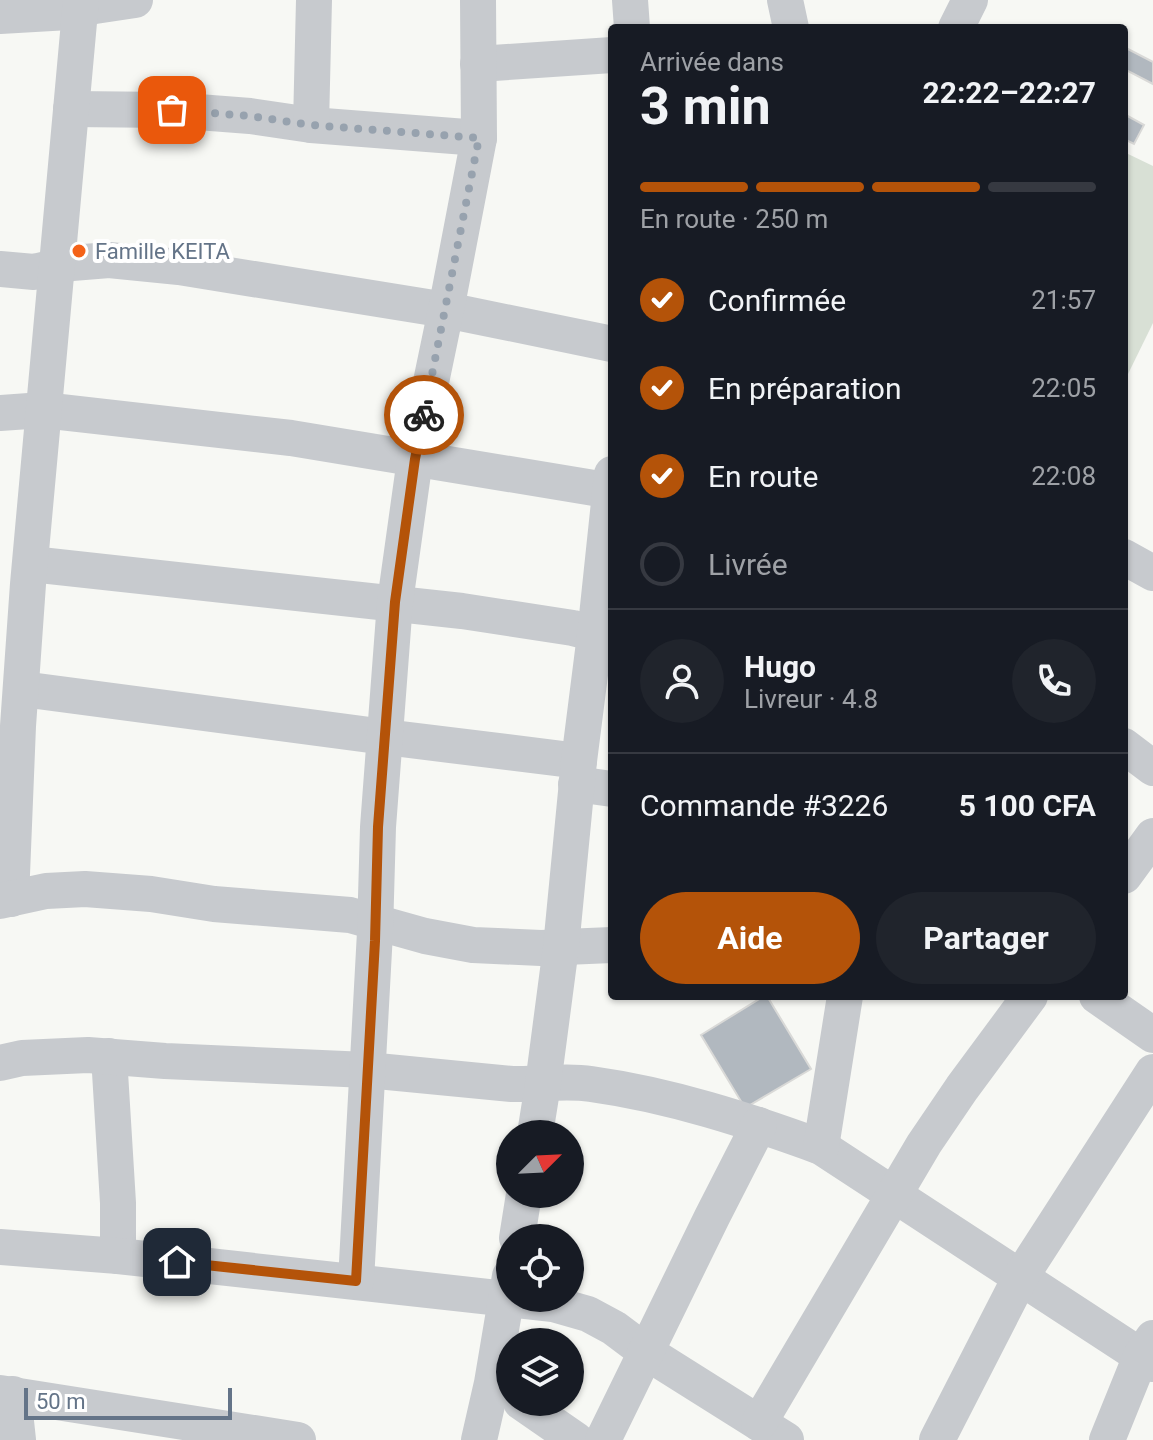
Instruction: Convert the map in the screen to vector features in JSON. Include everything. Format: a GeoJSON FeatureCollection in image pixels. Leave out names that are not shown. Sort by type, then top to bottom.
{"type":"FeatureCollection","features":[{"type":"Feature","properties":{"kind":"street"},"geometry":{"type":"LineString","coordinates":[[0,16],[69,12],[80,5],[135,0]]}},
{"type":"Feature","properties":{"kind":"street"},"geometry":{"type":"LineString","coordinates":[[311,125],[314,0]]}},
{"type":"Feature","properties":{"kind":"street"},"geometry":{"type":"LineString","coordinates":[[356,1281],[378,827],[395,602],[415,459],[479,138],[478,0]]}},
{"type":"Feature","properties":{"kind":"street"},"geometry":{"type":"LineString","coordinates":[[630,0],[632,24]]}},
{"type":"Feature","properties":{"kind":"street"},"geometry":{"type":"LineString","coordinates":[[785,0],[790,24]]}},
{"type":"Feature","properties":{"kind":"street"},"geometry":{"type":"LineString","coordinates":[[958,24],[970,0]]}},
{"type":"Feature","properties":{"kind":"street"},"geometry":{"type":"LineString","coordinates":[[80,5],[43,410],[20,576],[22,689],[9,725],[6,900],[46,891],[98,890],[214,904],[350,915],[425,936],[473,945],[608,945]]}},
{"type":"Feature","properties":{"kind":"street"},"geometry":{"type":"LineString","coordinates":[[478,64],[608,55]]}},
{"type":"Feature","properties":{"kind":"street"},"geometry":{"type":"LineString","coordinates":[[71,109],[184,110],[311,125],[479,138]]}},
{"type":"Feature","properties":{"kind":"street"},"geometry":{"type":"LineString","coordinates":[[0,269],[34,272],[72,263],[109,260],[179,267],[446,310],[608,343]]}},
{"type":"Feature","properties":{"kind":"street"},"geometry":{"type":"LineString","coordinates":[[0,413],[43,410],[291,438],[415,459],[608,485]]}},
{"type":"Feature","properties":{"kind":"street"},"geometry":{"type":"LineString","coordinates":[[537,1120],[561,947],[578,773],[604,637],[608,550]]}},
{"type":"Feature","properties":{"kind":"street"},"geometry":{"type":"LineString","coordinates":[[1128,559],[1153,573]]}},
{"type":"Feature","properties":{"kind":"street"},"geometry":{"type":"LineString","coordinates":[[20,576],[395,602],[573,628],[604,637]]}},
{"type":"Feature","properties":{"kind":"street"},"geometry":{"type":"LineString","coordinates":[[22,689],[385,737],[578,773],[608,787]]}},
{"type":"Feature","properties":{"kind":"street"},"geometry":{"type":"LineString","coordinates":[[1128,749],[1153,768]]}},
{"type":"Feature","properties":{"kind":"street"},"geometry":{"type":"LineString","coordinates":[[1128,870],[1153,836]]}},
{"type":"Feature","properties":{"kind":"street"},"geometry":{"type":"LineString","coordinates":[[821,1147],[844,1000]]}},
{"type":"Feature","properties":{"kind":"street"},"geometry":{"type":"LineString","coordinates":[[581,1312],[614,1328],[646,1352],[773,1432],[893,1195],[962,1088],[1027,1000]]}},
{"type":"Feature","properties":{"kind":"street"},"geometry":{"type":"LineString","coordinates":[[1103,1000],[1153,1035]]}},
{"type":"Feature","properties":{"kind":"street"},"geometry":{"type":"LineString","coordinates":[[0,1063],[64,1055],[109,1056],[367,1070],[512,1084],[590,1084],[659,1097],[759,1125],[821,1147],[1020,1278],[1149,1353],[1107,1440]]}},
{"type":"Feature","properties":{"kind":"street"},"geometry":{"type":"LineString","coordinates":[[109,1056],[118,1256]]}},
{"type":"Feature","properties":{"kind":"street"},"geometry":{"type":"LineString","coordinates":[[937,1440],[1020,1278],[1153,1072]]}},
{"type":"Feature","properties":{"kind":"street"},"geometry":{"type":"LineString","coordinates":[[603,1440],[759,1125]]}},
{"type":"Feature","properties":{"kind":"street"},"geometry":{"type":"LineString","coordinates":[[0,1247],[356,1281],[496,1287]]}},
{"type":"Feature","properties":{"kind":"street"},"geometry":{"type":"LineString","coordinates":[[18,1440],[6,1394],[298,1440]]}},
{"type":"Feature","properties":{"kind":"street"},"geometry":{"type":"LineString","coordinates":[[479,1440],[496,1412]]}},
{"type":"Feature","properties":{"kind":"street"},"geometry":{"type":"LineString","coordinates":[[541,1416],[576,1440]]}},
{"type":"Feature","properties":{"kind":"shaded area"},"geometry":{"type":"Polygon","coordinates":[[[1128,154],[1153,166],[1153,323],[1128,374],[1128,154]]]}},
{"type":"Feature","properties":{"kind":"building"},"geometry":{"type":"Polygon","coordinates":[[[1128,49],[1153,62],[1153,84],[1128,71],[1128,49]]]}},
{"type":"Feature","properties":{"kind":"building"},"geometry":{"type":"Polygon","coordinates":[[[1128,116],[1144,125],[1134,144],[1128,141],[1128,116]]]}},
{"type":"Feature","properties":{"kind":"building"},"geometry":{"type":"Polygon","coordinates":[[[758,1000],[769,1000],[811,1069],[745,1108],[701,1035],[758,1000]]]}},
{"type":"Feature","properties":{"kind":"way so far"},"geometry":{"type":"LineString","coordinates":[[172,110],[479,138],[424,415]]}},
{"type":"Feature","properties":{"kind":"place","name":"Famille KEITA"},"geometry":{"type":"Point","coordinates":[79,251]}},
{"type":"Feature","properties":{"kind":"route"},"geometry":{"type":"LineString","coordinates":[[177,1262],[356,1281],[375,941],[378,827],[395,602],[424,415]]}}]}
